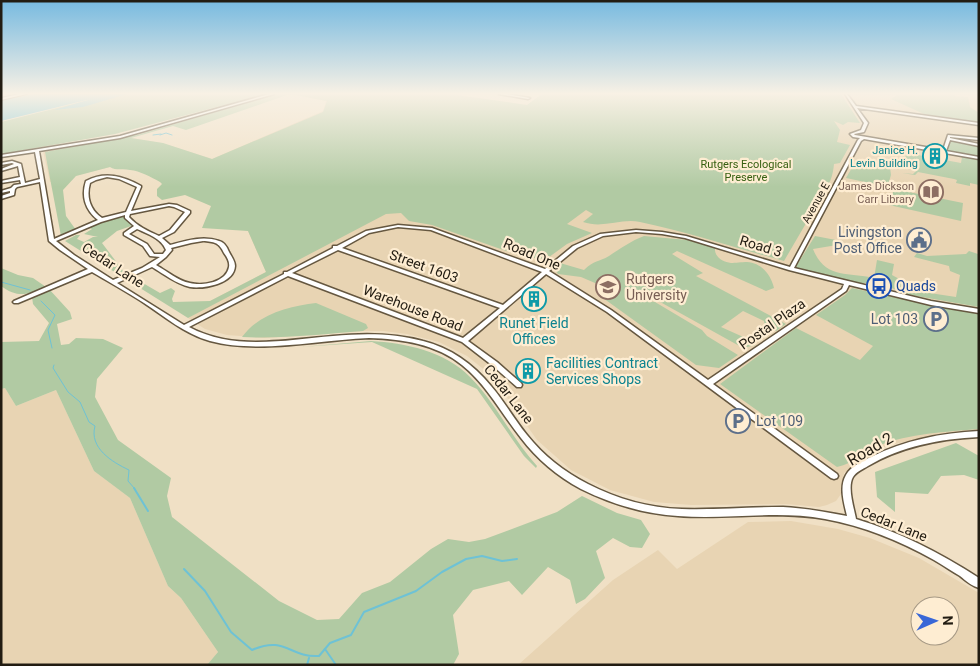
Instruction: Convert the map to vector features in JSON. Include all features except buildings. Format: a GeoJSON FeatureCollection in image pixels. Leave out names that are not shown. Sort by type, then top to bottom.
{"type":"FeatureCollection","features":[{"type":"Feature","properties":{"kind":"street"},"geometry":{"type":"LineString","coordinates":[[1,156],[130,134],[162,125]]}},
{"type":"Feature","properties":{"kind":"street"},"geometry":{"type":"LineString","coordinates":[[856,134],[863,131],[866,125]]}},
{"type":"Feature","properties":{"kind":"street"},"geometry":{"type":"LineString","coordinates":[[867,137],[869,125]]}},
{"type":"Feature","properties":{"kind":"street"},"geometry":{"type":"LineString","coordinates":[[856,134],[979,158]]}},
{"type":"Feature","properties":{"kind":"street"},"geometry":{"type":"LineString","coordinates":[[856,134],[867,137]]}},
{"type":"Feature","properties":{"kind":"street"},"geometry":{"type":"LineString","coordinates":[[856,134],[858,146]]}},
{"type":"Feature","properties":{"kind":"street"},"geometry":{"type":"LineString","coordinates":[[944,152],[949,139],[948,136],[979,139]]}},
{"type":"Feature","properties":{"kind":"street","name":"Avenue E"},"geometry":{"type":"LineString","coordinates":[[791,269],[860,140],[867,137]]}},
{"type":"Feature","properties":{"kind":"street"},"geometry":{"type":"LineString","coordinates":[[949,139],[978,145]]}},
{"type":"Feature","properties":{"kind":"street"},"geometry":{"type":"LineString","coordinates":[[37,151],[52,241],[102,220],[128,213],[169,205],[188,212],[172,231],[159,238]]}},
{"type":"Feature","properties":{"kind":"street"},"geometry":{"type":"LineString","coordinates":[[1,164],[12,162],[21,167],[23,184]]}},
{"type":"Feature","properties":{"kind":"street"},"geometry":{"type":"LineString","coordinates":[[1,170],[17,164]]}},
{"type":"Feature","properties":{"kind":"street"},"geometry":{"type":"LineString","coordinates":[[102,220],[90,210],[85,193],[88,182],[96,178],[118,177],[139,187],[128,213],[128,220],[136,227],[159,238],[169,247]]}},
{"type":"Feature","properties":{"kind":"street"},"geometry":{"type":"LineString","coordinates":[[1,182],[22,178]]}},
{"type":"Feature","properties":{"kind":"street"},"geometry":{"type":"LineString","coordinates":[[1,192],[42,180]]}},
{"type":"Feature","properties":{"kind":"street"},"geometry":{"type":"LineString","coordinates":[[1,198],[12,194],[13,189]]}},
{"type":"Feature","properties":{"kind":"street","name":"Road One"},"geometry":{"type":"LineString","coordinates":[[185,327],[335,247],[377,229],[398,226],[421,227],[545,271],[596,302],[834,476]]}},
{"type":"Feature","properties":{"kind":"street"},"geometry":{"type":"LineString","coordinates":[[136,227],[126,234],[145,245],[152,255],[164,256]]}},
{"type":"Feature","properties":{"kind":"street","name":"Road 3"},"geometry":{"type":"LineString","coordinates":[[545,271],[583,242],[608,234],[636,231],[662,233],[694,239],[791,269],[847,283],[944,306],[979,311]]}},
{"type":"Feature","properties":{"kind":"street"},"geometry":{"type":"LineString","coordinates":[[114,282],[152,265],[164,256],[169,247],[198,240],[218,242],[223,245],[232,264],[232,270],[228,276],[216,283],[195,286],[186,284],[152,265]]}},
{"type":"Feature","properties":{"kind":"street","name":"Cedar Lane"},"geometry":{"type":"LineString","coordinates":[[52,241],[185,327],[201,335],[238,343],[277,344],[348,337],[386,336],[428,344],[453,355],[479,374],[537,451],[569,478],[588,488],[634,506],[662,511],[692,513],[800,512],[852,521],[904,540],[979,584]]}},
{"type":"Feature","properties":{"kind":"street","name":"Street 1603"},"geometry":{"type":"LineString","coordinates":[[335,247],[504,307]]}},
{"type":"Feature","properties":{"kind":"street"},"geometry":{"type":"LineString","coordinates":[[16,302],[93,268]]}},
{"type":"Feature","properties":{"kind":"street"},"geometry":{"type":"LineString","coordinates":[[464,341],[545,271]]}},
{"type":"Feature","properties":{"kind":"street","name":"Warehouse Road"},"geometry":{"type":"LineString","coordinates":[[286,273],[464,341],[519,385]]}},
{"type":"Feature","properties":{"kind":"street","name":"Postal Plaza"},"geometry":{"type":"LineString","coordinates":[[708,384],[844,290],[847,283]]}},
{"type":"Feature","properties":{"kind":"street","name":"Road 2"},"geometry":{"type":"LineString","coordinates":[[852,521],[847,493],[848,479],[853,472],[892,449],[906,444],[938,437],[979,434]]}},
{"type":"Feature","properties":{"kind":"shaded area","name":"Rutgers University"},"geometry":{"type":"Polygon","coordinates":[[[290,125],[979,125],[979,432],[927,437],[886,446],[858,462],[844,473],[841,494],[836,501],[819,507],[786,504],[691,505],[654,502],[610,490],[571,470],[537,440],[492,376],[467,356],[439,342],[407,334],[383,331],[265,338],[227,335],[205,329],[188,318],[210,301],[266,272],[248,231],[211,206],[138,168],[110,167],[50,182],[43,151],[125,137],[162,143],[212,159],[290,125]]]}},
{"type":"Feature","properties":{"kind":"shaded area"},"geometry":{"type":"Polygon","coordinates":[[[5,388],[16,406],[56,390],[94,471],[130,498],[168,586],[181,598],[218,652],[207,665],[1,665],[1,389],[5,388]]]}},
{"type":"Feature","properties":{"kind":"shaded area"},"geometry":{"type":"Polygon","coordinates":[[[791,521],[838,529],[870,538],[919,558],[979,593],[979,665],[518,665],[613,580],[658,550],[677,569],[748,522],[791,521]]]}},
{"type":"Feature","properties":{"kind":"green space"},"geometry":{"type":"Polygon","coordinates":[[[1,125],[148,125],[115,134],[1,154],[1,125]]]}},
{"type":"Feature","properties":{"kind":"green space","name":"Rutgers Ecological Preserve"},"geometry":{"type":"Polygon","coordinates":[[[171,125],[200,125],[186,130],[173,126],[131,138],[163,143],[212,159],[292,125],[837,125],[840,130],[837,142],[850,145],[840,163],[834,164],[829,184],[820,193],[819,201],[784,261],[694,235],[640,222],[626,221],[590,224],[583,222],[593,214],[586,210],[567,224],[592,233],[567,244],[545,260],[518,255],[432,225],[409,221],[401,213],[386,214],[188,318],[65,241],[76,235],[80,235],[77,239],[84,242],[93,237],[98,237],[84,234],[92,229],[87,227],[128,213],[127,215],[134,225],[117,231],[102,243],[124,272],[160,293],[171,288],[175,291],[172,299],[173,302],[210,301],[266,272],[248,231],[202,228],[211,206],[185,195],[162,200],[157,196],[157,189],[162,184],[160,182],[138,172],[110,167],[76,176],[63,190],[66,216],[76,230],[61,236],[45,152],[137,135],[171,125]]]}},
{"type":"Feature","properties":{"kind":"green space"},"geometry":{"type":"Polygon","coordinates":[[[951,141],[979,145],[979,157],[947,151],[951,141]]]}},
{"type":"Feature","properties":{"kind":"green space"},"geometry":{"type":"Polygon","coordinates":[[[907,153],[961,163],[962,157],[979,160],[979,185],[970,183],[970,186],[956,183],[957,180],[954,179],[918,172],[915,175],[902,173],[913,174],[916,171],[895,165],[902,165],[907,153]]]}},
{"type":"Feature","properties":{"kind":"green space"},"geometry":{"type":"Polygon","coordinates":[[[857,159],[890,167],[891,175],[888,185],[884,186],[846,178],[857,159]]]}},
{"type":"Feature","properties":{"kind":"green space"},"geometry":{"type":"Polygon","coordinates":[[[894,189],[963,203],[961,221],[889,205],[894,189]]]}},
{"type":"Feature","properties":{"kind":"green space"},"geometry":{"type":"Polygon","coordinates":[[[644,236],[687,240],[715,248],[716,254],[725,262],[747,262],[761,267],[768,274],[774,288],[766,291],[677,251],[672,254],[703,273],[696,276],[786,324],[776,331],[765,327],[764,321],[743,311],[721,327],[750,340],[756,345],[743,348],[644,293],[633,289],[647,301],[655,302],[702,330],[707,336],[738,355],[719,368],[696,365],[603,298],[602,286],[581,277],[558,274],[555,270],[560,263],[584,270],[630,242],[644,236]]]}},
{"type":"Feature","properties":{"kind":"green space"},"geometry":{"type":"Polygon","coordinates":[[[815,236],[836,240],[837,245],[813,249],[818,259],[830,270],[874,278],[877,260],[894,264],[892,275],[923,292],[956,297],[960,275],[950,271],[949,266],[914,257],[917,253],[927,256],[966,254],[969,251],[978,254],[979,307],[905,294],[881,283],[854,283],[795,268],[815,236]]]}},
{"type":"Feature","properties":{"kind":"green space"},"geometry":{"type":"Polygon","coordinates":[[[1,268],[18,275],[33,278],[46,287],[29,293],[13,293],[1,286],[1,268]]]}},
{"type":"Feature","properties":{"kind":"green space"},"geometry":{"type":"Polygon","coordinates":[[[852,288],[948,309],[979,313],[979,429],[903,438],[878,446],[849,463],[837,467],[720,384],[796,328],[860,360],[873,346],[816,315],[852,288]]]}},
{"type":"Feature","properties":{"kind":"green space"},"geometry":{"type":"Polygon","coordinates":[[[49,289],[70,312],[72,319],[57,324],[61,345],[69,344],[76,338],[103,339],[123,348],[97,379],[95,397],[118,440],[171,478],[167,496],[172,517],[279,601],[317,620],[339,619],[362,593],[390,582],[431,549],[448,539],[469,542],[485,539],[557,512],[582,496],[617,513],[641,520],[650,534],[642,548],[630,547],[613,538],[596,551],[605,578],[585,599],[576,604],[570,580],[548,567],[522,595],[509,581],[473,590],[453,615],[459,654],[453,665],[207,665],[218,652],[181,598],[168,586],[130,498],[94,471],[56,390],[16,406],[5,388],[1,389],[1,342],[39,341],[49,323],[33,304],[32,297],[49,289]]]}},
{"type":"Feature","properties":{"kind":"green space"},"geometry":{"type":"Polygon","coordinates":[[[316,303],[366,324],[368,328],[363,331],[303,336],[242,337],[257,322],[275,312],[316,303]]]}},
{"type":"Feature","properties":{"kind":"green space"},"geometry":{"type":"Polygon","coordinates":[[[371,341],[411,346],[437,355],[460,368],[488,398],[537,466],[536,468],[524,456],[477,389],[372,342],[301,347],[371,341]]]}},
{"type":"Feature","properties":{"kind":"green space"},"geometry":{"type":"Polygon","coordinates":[[[956,443],[979,456],[979,480],[964,475],[941,476],[928,494],[895,492],[895,512],[877,497],[875,472],[956,443]]]}},
{"type":"Feature","properties":{"kind":"waterway"},"geometry":{"type":"LineString","coordinates":[[160,135],[166,133],[172,135]]}},
{"type":"Feature","properties":{"kind":"waterway"},"geometry":{"type":"LineString","coordinates":[[153,135],[161,134]]}},
{"type":"Feature","properties":{"kind":"waterway"},"geometry":{"type":"LineString","coordinates":[[1,282],[30,290]]}},
{"type":"Feature","properties":{"kind":"waterway"},"geometry":{"type":"LineString","coordinates":[[41,301],[55,315],[48,330],[52,348]]}},
{"type":"Feature","properties":{"kind":"waterway"},"geometry":{"type":"LineString","coordinates":[[54,365],[53,368],[68,392],[80,402],[89,422],[95,426],[95,441],[103,453],[129,470],[128,481],[135,489]]}},
{"type":"Feature","properties":{"kind":"waterway"},"geometry":{"type":"LineString","coordinates":[[134,488],[148,511]]}},
{"type":"Feature","properties":{"kind":"waterway"},"geometry":{"type":"LineString","coordinates":[[184,569],[205,591],[231,632],[252,650],[273,645],[309,656],[319,656],[330,643],[351,635],[364,612],[416,591],[442,572],[466,559],[482,556],[502,561],[517,559]]}},
{"type":"Feature","properties":{"kind":"waterway"},"geometry":{"type":"LineString","coordinates":[[325,649],[336,665]]}},
{"type":"Feature","properties":{"kind":"waterway"},"geometry":{"type":"LineString","coordinates":[[307,665],[309,658]]}},
{"type":"Feature","properties":{"kind":"place","name":"Janice H. Levin Building"},"geometry":{"type":"Point","coordinates":[935,156]}},
{"type":"Feature","properties":{"kind":"place","name":"James Dickson Carr Library"},"geometry":{"type":"Point","coordinates":[931,192]}},
{"type":"Feature","properties":{"kind":"place","name":"Livingston Post Office"},"geometry":{"type":"Point","coordinates":[919,240]}},
{"type":"Feature","properties":{"kind":"place","name":"Quads"},"geometry":{"type":"Point","coordinates":[879,286]}},
{"type":"Feature","properties":{"kind":"place","name":"Rutgers University"},"geometry":{"type":"Point","coordinates":[608,287]}},
{"type":"Feature","properties":{"kind":"place","name":"Runet Field Offices"},"geometry":{"type":"Point","coordinates":[534,299]}},
{"type":"Feature","properties":{"kind":"place","name":"Lot 103"},"geometry":{"type":"Point","coordinates":[936,319]}},
{"type":"Feature","properties":{"kind":"place","name":"Facilities Contract Services Shops"},"geometry":{"type":"Point","coordinates":[528,371]}},
{"type":"Feature","properties":{"kind":"place","name":"Lot 109"},"geometry":{"type":"Point","coordinates":[738,421]}}]}
